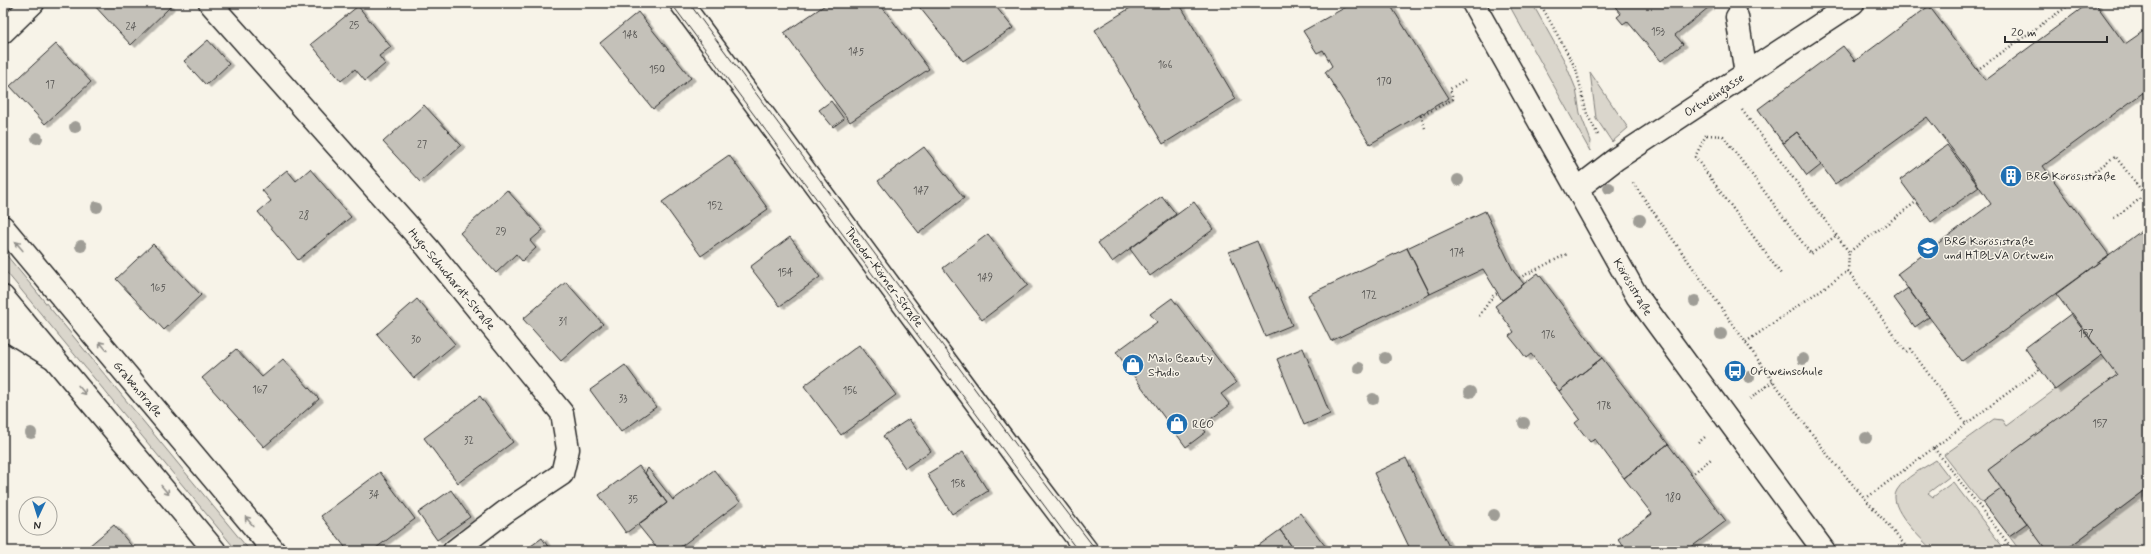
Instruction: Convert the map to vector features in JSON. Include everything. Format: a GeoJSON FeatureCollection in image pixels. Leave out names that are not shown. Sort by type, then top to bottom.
{"type":"FeatureCollection","features":[{"type":"Feature","properties":{"kind":"street"},"geometry":{"type":"LineString","coordinates":[[3,32],[33,3]]}},
{"type":"Feature","properties":{"kind":"street","name":"Hugo-Schuchardt-Straße"},"geometry":{"type":"LineString","coordinates":[[210,3],[427,247],[562,413],[568,449],[562,474],[505,512],[454,551]]}},
{"type":"Feature","properties":{"kind":"street","name":"Theodor-Körner-Straße"},"geometry":{"type":"LineString","coordinates":[[681,3],[982,409],[1030,477],[1087,551]]}},
{"type":"Feature","properties":{"kind":"street","name":"Körösistraße"},"geometry":{"type":"LineString","coordinates":[[1473,3],[1647,311],[1824,551]]}},
{"type":"Feature","properties":{"kind":"street","name":"Ortweingasse"},"geometry":{"type":"LineString","coordinates":[[1577,188],[1616,159],[1853,3]]}},
{"type":"Feature","properties":{"kind":"street"},"geometry":{"type":"LineString","coordinates":[[1737,17],[1746,74]]}},
{"type":"Feature","properties":{"kind":"street","name":"Grabenstraße"},"geometry":{"type":"LineString","coordinates":[[3,227],[274,551]]}},
{"type":"Feature","properties":{"kind":"street"},"geometry":{"type":"LineString","coordinates":[[3,297],[215,551]]}},
{"type":"Feature","properties":{"kind":"street"},"geometry":{"type":"LineString","coordinates":[[3,328],[57,360]]}},
{"type":"Feature","properties":{"kind":"path"},"geometry":{"type":"LineString","coordinates":[[1540,3],[1576,69],[1587,114],[1602,143],[1616,159],[1773,381],[1830,458],[1910,551]]}},
{"type":"Feature","properties":{"kind":"path"},"geometry":{"type":"LineString","coordinates":[[1977,70],[2072,3]]}},
{"type":"Feature","properties":{"kind":"path"},"geometry":{"type":"LineString","coordinates":[[1425,128],[1421,116],[1453,99],[1450,89],[1465,80]]}},
{"type":"Feature","properties":{"kind":"path"},"geometry":{"type":"LineString","coordinates":[[1725,88],[1849,252],[1848,270],[1906,352],[1910,349],[1966,424]]}},
{"type":"Feature","properties":{"kind":"path"},"geometry":{"type":"LineString","coordinates":[[1689,112],[1706,135]]}},
{"type":"Feature","properties":{"kind":"path"},"geometry":{"type":"LineString","coordinates":[[1706,135],[1723,136],[1811,254],[1837,235]]}},
{"type":"Feature","properties":{"kind":"path"},"geometry":{"type":"LineString","coordinates":[[1706,135],[1695,157],[1781,274]]}},
{"type":"Feature","properties":{"kind":"path"},"geometry":{"type":"LineString","coordinates":[[2084,179],[2115,156],[2147,194],[2114,218]]}},
{"type":"Feature","properties":{"kind":"path"},"geometry":{"type":"LineString","coordinates":[[1849,252],[1916,202]]}},
{"type":"Feature","properties":{"kind":"path"},"geometry":{"type":"LineString","coordinates":[[1519,278],[1569,253]]}},
{"type":"Feature","properties":{"kind":"path"},"geometry":{"type":"LineString","coordinates":[[1746,342],[1848,270]]}},
{"type":"Feature","properties":{"kind":"path"},"geometry":{"type":"LineString","coordinates":[[1479,316],[1493,296],[1497,293]]}},
{"type":"Feature","properties":{"kind":"path"},"geometry":{"type":"LineString","coordinates":[[1865,499],[2040,369]]}},
{"type":"Feature","properties":{"kind":"path"},"geometry":{"type":"LineString","coordinates":[[1750,399],[1773,381]]}},
{"type":"Feature","properties":{"kind":"path"},"geometry":{"type":"LineString","coordinates":[[1698,443],[1706,436]]}},
{"type":"Feature","properties":{"kind":"path"},"geometry":{"type":"LineString","coordinates":[[1934,448],[2014,551]]}},
{"type":"Feature","properties":{"kind":"path"},"geometry":{"type":"LineString","coordinates":[[1691,475],[1711,459]]}},
{"type":"Feature","properties":{"kind":"shaded area"},"geometry":{"type":"Polygon","coordinates":[[[1508,3],[1532,3],[1564,60],[1576,89],[1580,113],[1591,141],[1590,151],[1508,3]]]}},
{"type":"Feature","properties":{"kind":"shaded area"},"geometry":{"type":"Polygon","coordinates":[[[1590,72],[1628,128],[1612,142],[1596,118],[1590,72]]]}},
{"type":"Feature","properties":{"kind":"shaded area"},"geometry":{"type":"Polygon","coordinates":[[[3,251],[250,551],[237,551],[3,268],[3,251]]]}},
{"type":"Feature","properties":{"kind":"shaded area"},"geometry":{"type":"Polygon","coordinates":[[[2102,355],[2117,375],[1988,470],[2001,489],[1983,502],[1979,500],[1944,455],[1994,419],[2002,420],[2006,426],[2102,355]]]}},
{"type":"Feature","properties":{"kind":"shaded area"},"geometry":{"type":"Polygon","coordinates":[[[1936,460],[1949,477],[1928,493],[1933,497],[1953,482],[2006,551],[1933,551],[1907,522],[1896,505],[1895,497],[1897,490],[1900,485],[1910,477],[1936,460]]]}},
{"type":"Feature","properties":{"kind":"shaded area"},"geometry":{"type":"Polygon","coordinates":[[[2148,488],[2148,543],[2137,551],[2064,551],[2148,488]]]}},
{"type":"Feature","properties":{"kind":"shaded area"},"geometry":{"type":"Polygon","coordinates":[[[2027,523],[2047,551],[2020,551],[2009,536],[2027,523]]]}},
{"type":"Feature","properties":{"kind":"building"},"geometry":{"type":"Polygon","coordinates":[[[92,3],[167,3],[170,7],[131,45],[92,3]]]}},
{"type":"Feature","properties":{"kind":"building"},"geometry":{"type":"Polygon","coordinates":[[[828,3],[879,3],[929,69],[850,122],[784,33],[828,3]]]}},
{"type":"Feature","properties":{"kind":"building"},"geometry":{"type":"Polygon","coordinates":[[[916,3],[993,3],[1013,28],[963,61],[916,3]]]}},
{"type":"Feature","properties":{"kind":"building"},"geometry":{"type":"Polygon","coordinates":[[[1138,3],[1179,3],[1236,99],[1163,144],[1095,30],[1138,3]]]}},
{"type":"Feature","properties":{"kind":"building"},"geometry":{"type":"Polygon","coordinates":[[[1353,3],[1389,3],[1449,98],[1370,144],[1325,72],[1332,66],[1323,50],[1317,53],[1303,31],[1353,3]]]}},
{"type":"Feature","properties":{"kind":"building"},"geometry":{"type":"Polygon","coordinates":[[[1612,3],[1705,3],[1709,7],[1675,35],[1683,44],[1661,61],[1627,21],[1623,24],[1617,17],[1621,14],[1612,3]]]}},
{"type":"Feature","properties":{"kind":"building","name":"BRG Körösistraße"},"geometry":{"type":"Polygon","coordinates":[[[2089,3],[2095,3],[2125,44],[2148,28],[2148,89],[2043,166],[2109,255],[1962,361],[1897,274],[1991,204],[1966,167],[1927,117],[1835,184],[1797,132],[1783,143],[1758,109],[1843,46],[1855,61],[1929,6],[1985,80],[2089,3]]]}},
{"type":"Feature","properties":{"kind":"building"},"geometry":{"type":"Polygon","coordinates":[[[358,6],[391,47],[379,56],[385,64],[365,81],[355,69],[341,81],[311,44],[358,6]]]}},
{"type":"Feature","properties":{"kind":"building"},"geometry":{"type":"Polygon","coordinates":[[[638,12],[691,78],[653,109],[600,43],[638,12]]]}},
{"type":"Feature","properties":{"kind":"building"},"geometry":{"type":"Polygon","coordinates":[[[208,40],[229,64],[206,85],[184,61],[208,40]]]}},
{"type":"Feature","properties":{"kind":"building"},"geometry":{"type":"Polygon","coordinates":[[[56,44],[91,82],[45,124],[10,86],[56,44]]]}},
{"type":"Feature","properties":{"kind":"building"},"geometry":{"type":"Polygon","coordinates":[[[831,101],[844,119],[833,127],[819,110],[831,101]]]}},
{"type":"Feature","properties":{"kind":"building"},"geometry":{"type":"Polygon","coordinates":[[[424,105],[461,145],[420,182],[383,142],[424,105]]]}},
{"type":"Feature","properties":{"kind":"building"},"geometry":{"type":"Polygon","coordinates":[[[1797,132],[1821,165],[1807,176],[1783,143],[1797,132]]]}},
{"type":"Feature","properties":{"kind":"building"},"geometry":{"type":"Polygon","coordinates":[[[1947,145],[1979,187],[1931,222],[1900,180],[1947,145]]]}},
{"type":"Feature","properties":{"kind":"building"},"geometry":{"type":"Polygon","coordinates":[[[924,147],[964,198],[919,233],[878,181],[924,147]]]}},
{"type":"Feature","properties":{"kind":"building"},"geometry":{"type":"Polygon","coordinates":[[[729,155],[768,209],[701,256],[662,202],[729,155]]]}},
{"type":"Feature","properties":{"kind":"building"},"geometry":{"type":"Polygon","coordinates":[[[310,169],[351,217],[298,260],[258,212],[271,201],[262,190],[287,170],[296,181],[310,169]]]}},
{"type":"Feature","properties":{"kind":"building"},"geometry":{"type":"Polygon","coordinates":[[[507,190],[543,230],[530,241],[536,248],[522,261],[516,254],[496,273],[460,233],[507,190]]]}},
{"type":"Feature","properties":{"kind":"building"},"geometry":{"type":"Polygon","coordinates":[[[1162,196],[1176,214],[1112,262],[1098,243],[1162,196]]]}},
{"type":"Feature","properties":{"kind":"building"},"geometry":{"type":"Polygon","coordinates":[[[1194,202],[1214,229],[1150,276],[1130,249],[1194,202]]]}},
{"type":"Feature","properties":{"kind":"building"},"geometry":{"type":"Polygon","coordinates":[[[1485,211],[1514,272],[1524,284],[1502,300],[1483,269],[1430,294],[1407,248],[1485,211]]]}},
{"type":"Feature","properties":{"kind":"building"},"geometry":{"type":"Polygon","coordinates":[[[2148,226],[2148,488],[2064,551],[2047,551],[1988,470],[2117,375],[2056,294],[2148,226]]]}},
{"type":"Feature","properties":{"kind":"building"},"geometry":{"type":"Polygon","coordinates":[[[988,234],[1028,285],[982,320],[943,268],[988,234]]]}},
{"type":"Feature","properties":{"kind":"building"},"geometry":{"type":"Polygon","coordinates":[[[790,237],[820,277],[780,306],[750,267],[790,237]]]}},
{"type":"Feature","properties":{"kind":"building"},"geometry":{"type":"Polygon","coordinates":[[[1257,241],[1292,325],[1265,336],[1229,252],[1257,241]]]}},
{"type":"Feature","properties":{"kind":"building"},"geometry":{"type":"Polygon","coordinates":[[[153,244],[201,295],[164,330],[116,279],[153,244]]]}},
{"type":"Feature","properties":{"kind":"building"},"geometry":{"type":"Polygon","coordinates":[[[1407,248],[1430,294],[1331,341],[1308,295],[1407,248]]]}},
{"type":"Feature","properties":{"kind":"building"},"geometry":{"type":"Polygon","coordinates":[[[1538,273],[1602,358],[1559,391],[1531,354],[1526,358],[1509,336],[1514,332],[1495,306],[1538,273]]]}},
{"type":"Feature","properties":{"kind":"building"},"geometry":{"type":"Polygon","coordinates":[[[566,282],[603,324],[561,361],[523,319],[566,282]]]}},
{"type":"Feature","properties":{"kind":"building"},"geometry":{"type":"Polygon","coordinates":[[[1908,288],[1929,317],[1915,327],[1894,298],[1908,288]]]}},
{"type":"Feature","properties":{"kind":"building"},"geometry":{"type":"Polygon","coordinates":[[[1172,298],[1236,383],[1221,394],[1230,405],[1201,426],[1206,432],[1186,447],[1116,352],[1157,322],[1150,314],[1172,298]]]}},
{"type":"Feature","properties":{"kind":"building"},"geometry":{"type":"Polygon","coordinates":[[[417,299],[455,344],[414,378],[377,334],[417,299]]]}},
{"type":"Feature","properties":{"kind":"building"},"geometry":{"type":"Polygon","coordinates":[[[2072,313],[2102,355],[2055,390],[2025,348],[2072,313]]]}},
{"type":"Feature","properties":{"kind":"building"},"geometry":{"type":"Polygon","coordinates":[[[859,345],[896,395],[841,435],[804,386],[859,345]]]}},
{"type":"Feature","properties":{"kind":"building"},"geometry":{"type":"Polygon","coordinates":[[[1303,348],[1330,414],[1304,425],[1277,359],[1303,348]]]}},
{"type":"Feature","properties":{"kind":"building"},"geometry":{"type":"Polygon","coordinates":[[[236,349],[262,377],[283,359],[319,399],[264,447],[202,378],[236,349]]]}},
{"type":"Feature","properties":{"kind":"building"},"geometry":{"type":"Polygon","coordinates":[[[1602,358],[1668,444],[1624,478],[1595,439],[1590,442],[1575,423],[1580,419],[1559,391],[1602,358]]]}},
{"type":"Feature","properties":{"kind":"building"},"geometry":{"type":"Polygon","coordinates":[[[625,365],[656,407],[621,432],[590,390],[625,365]]]}},
{"type":"Feature","properties":{"kind":"building"},"geometry":{"type":"Polygon","coordinates":[[[480,396],[513,442],[458,483],[424,438],[480,396]]]}},
{"type":"Feature","properties":{"kind":"building"},"geometry":{"type":"Polygon","coordinates":[[[909,419],[931,451],[905,468],[883,436],[909,419]]]}},
{"type":"Feature","properties":{"kind":"building"},"geometry":{"type":"Polygon","coordinates":[[[1668,444],[1726,521],[1686,551],[1627,551],[1618,539],[1652,514],[1624,478],[1668,444]]]}},
{"type":"Feature","properties":{"kind":"building"},"geometry":{"type":"Polygon","coordinates":[[[963,452],[988,491],[952,514],[927,474],[963,452]]]}},
{"type":"Feature","properties":{"kind":"building"},"geometry":{"type":"Polygon","coordinates":[[[1406,458],[1451,551],[1411,551],[1374,473],[1406,458]]]}},
{"type":"Feature","properties":{"kind":"building"},"geometry":{"type":"Polygon","coordinates":[[[639,466],[667,503],[626,533],[599,495],[639,466]]]}},
{"type":"Feature","properties":{"kind":"building"},"geometry":{"type":"Polygon","coordinates":[[[648,468],[673,500],[714,470],[740,502],[675,551],[659,551],[638,525],[667,503],[645,473],[648,468]]]}},
{"type":"Feature","properties":{"kind":"building"},"geometry":{"type":"Polygon","coordinates":[[[380,472],[415,519],[372,551],[348,551],[321,516],[380,472]]]}},
{"type":"Feature","properties":{"kind":"building"},"geometry":{"type":"Polygon","coordinates":[[[2001,489],[2027,523],[2009,536],[1983,502],[2001,489]]]}},
{"type":"Feature","properties":{"kind":"building"},"geometry":{"type":"Polygon","coordinates":[[[451,490],[470,517],[437,540],[418,513],[451,490]]]}},
{"type":"Feature","properties":{"kind":"building"},"geometry":{"type":"Polygon","coordinates":[[[1300,513],[1329,551],[1295,551],[1280,530],[1300,513]]]}},
{"type":"Feature","properties":{"kind":"building"},"geometry":{"type":"Polygon","coordinates":[[[114,525],[136,551],[83,551],[114,525]]]}},
{"type":"Feature","properties":{"kind":"building"},"geometry":{"type":"Polygon","coordinates":[[[1280,530],[1295,551],[1251,551],[1280,530]]]}},
{"type":"Feature","properties":{"kind":"building"},"geometry":{"type":"Polygon","coordinates":[[[542,538],[551,551],[524,551],[542,538]]]}},
{"type":"Feature","properties":{"kind":"building"},"geometry":{"type":"Polygon","coordinates":[[[1236,544],[1243,551],[1227,551],[1236,544]]]}},
{"type":"Feature","properties":{"kind":"tram line"},"geometry":{"type":"LineString","coordinates":[[671,3],[1078,551]]}},
{"type":"Feature","properties":{"kind":"tram line"},"geometry":{"type":"LineString","coordinates":[[689,3],[1037,473],[1097,551]]}},
{"type":"Feature","properties":{"kind":"place","name":"BRG Körösistraße"},"geometry":{"type":"Point","coordinates":[2011,176]}},
{"type":"Feature","properties":{"kind":"place","name":"BRG Körösistraße und HTBLVA Ortwein"},"geometry":{"type":"Point","coordinates":[1928,248]}},
{"type":"Feature","properties":{"kind":"place","name":"Malo Beauty Studio"},"geometry":{"type":"Point","coordinates":[1133,365]}},
{"type":"Feature","properties":{"kind":"place","name":"Ortweinschule"},"geometry":{"type":"Point","coordinates":[1735,371]}},
{"type":"Feature","properties":{"kind":"place","name":"RCO"},"geometry":{"type":"Point","coordinates":[1177,424]}}]}
